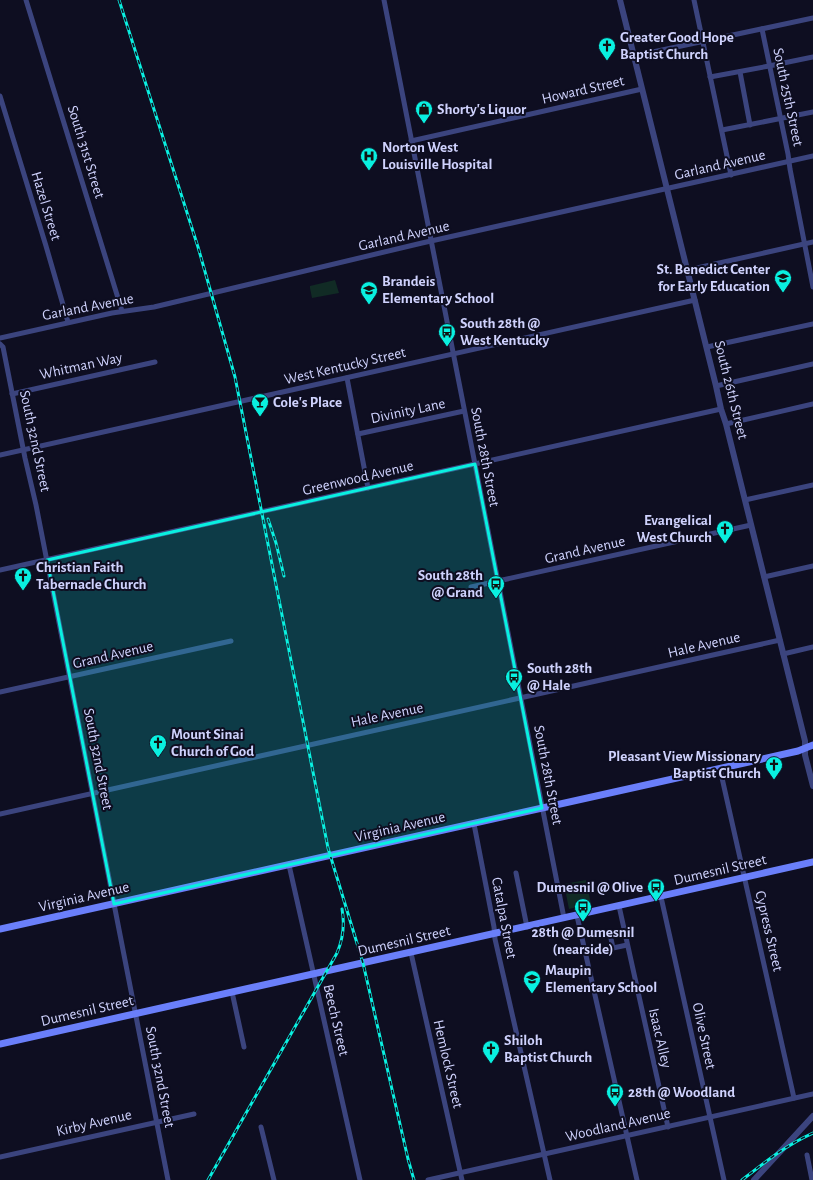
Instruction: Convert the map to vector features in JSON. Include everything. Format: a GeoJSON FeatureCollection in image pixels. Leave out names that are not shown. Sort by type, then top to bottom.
{"type":"FeatureCollection","features":[{"type":"Feature","properties":{"kind":"main road","name":"Virginia Avenue"},"geometry":{"type":"LineString","coordinates":[[0,929],[720,769],[798,751],[813,745]]}},
{"type":"Feature","properties":{"kind":"main road","name":"Dumesnil Street"},"geometry":{"type":"LineString","coordinates":[[0,1044],[813,862]]}},
{"type":"Feature","properties":{"kind":"street","name":"South 31st Street"},"geometry":{"type":"LineString","coordinates":[[26,0],[122,311]]}},
{"type":"Feature","properties":{"kind":"street","name":"South 28th Street"},"geometry":{"type":"LineString","coordinates":[[384,0],[564,918]]}},
{"type":"Feature","properties":{"kind":"street","name":"South 26th Street"},"geometry":{"type":"LineString","coordinates":[[620,0],[805,741],[805,755],[813,786]]}},
{"type":"Feature","properties":{"kind":"street"},"geometry":{"type":"LineString","coordinates":[[694,0],[731,174]]}},
{"type":"Feature","properties":{"kind":"street","name":"Howard Street"},"geometry":{"type":"LineString","coordinates":[[634,56],[813,18]]}},
{"type":"Feature","properties":{"kind":"street","name":"South 25th Street"},"geometry":{"type":"LineString","coordinates":[[762,29],[813,287]]}},
{"type":"Feature","properties":{"kind":"street"},"geometry":{"type":"LineString","coordinates":[[710,77],[813,57]]}},
{"type":"Feature","properties":{"kind":"street"},"geometry":{"type":"LineString","coordinates":[[740,72],[750,125]]}},
{"type":"Feature","properties":{"kind":"street","name":"Howard Street"},"geometry":{"type":"LineString","coordinates":[[411,141],[642,89]]}},
{"type":"Feature","properties":{"kind":"street","name":"Hazel Street"},"geometry":{"type":"LineString","coordinates":[[0,96],[68,322]]}},
{"type":"Feature","properties":{"kind":"street"},"geometry":{"type":"LineString","coordinates":[[722,130],[813,112]]}},
{"type":"Feature","properties":{"kind":"street","name":"Garland Avenue"},"geometry":{"type":"LineString","coordinates":[[0,338],[122,311],[160,306],[431,242],[813,156]]}},
{"type":"Feature","properties":{"kind":"street"},"geometry":{"type":"LineString","coordinates":[[688,270],[813,242]]}},
{"type":"Feature","properties":{"kind":"street","name":"West Kentucky Street"},"geometry":{"type":"LineString","coordinates":[[0,455],[695,300]]}},
{"type":"Feature","properties":{"kind":"street"},"geometry":{"type":"LineString","coordinates":[[707,347],[813,324]]}},
{"type":"Feature","properties":{"kind":"street","name":"South 32nd Street"},"geometry":{"type":"LineString","coordinates":[[0,344],[3,347],[47,560],[168,1180]]}},
{"type":"Feature","properties":{"kind":"street","name":"Whitman Way"},"geometry":{"type":"LineString","coordinates":[[12,394],[154,362]]}},
{"type":"Feature","properties":{"kind":"street"},"geometry":{"type":"LineString","coordinates":[[716,386],[813,364]]}},
{"type":"Feature","properties":{"kind":"street"},"geometry":{"type":"LineString","coordinates":[[347,378],[368,488]]}},
{"type":"Feature","properties":{"kind":"street"},"geometry":{"type":"LineString","coordinates":[[726,424],[813,404]]}},
{"type":"Feature","properties":{"kind":"street","name":"Greenwood Avenue"},"geometry":{"type":"LineString","coordinates":[[0,570],[721,409]]}},
{"type":"Feature","properties":{"kind":"street","name":"Divinity Lane"},"geometry":{"type":"LineString","coordinates":[[358,434],[464,411]]}},
{"type":"Feature","properties":{"kind":"street"},"geometry":{"type":"LineString","coordinates":[[745,500],[813,485]]}},
{"type":"Feature","properties":{"kind":"street","name":"Grand Avenue"},"geometry":{"type":"LineString","coordinates":[[470,587],[751,525]]}},
{"type":"Feature","properties":{"kind":"street"},"geometry":{"type":"LineString","coordinates":[[764,577],[813,566]]}},
{"type":"Feature","properties":{"kind":"street","name":"Hale Avenue"},"geometry":{"type":"LineString","coordinates":[[0,814],[780,640]]}},
{"type":"Feature","properties":{"kind":"street","name":"Grand Avenue"},"geometry":{"type":"LineString","coordinates":[[0,692],[231,641]]}},
{"type":"Feature","properties":{"kind":"street"},"geometry":{"type":"LineString","coordinates":[[783,654],[813,647]]}},
{"type":"Feature","properties":{"kind":"street","name":"Cypress Street"},"geometry":{"type":"LineString","coordinates":[[720,769],[794,1098]]}},
{"type":"Feature","properties":{"kind":"street","name":"Catalpa Street"},"geometry":{"type":"LineString","coordinates":[[474,824],[495,934],[550,1180]]}},
{"type":"Feature","properties":{"kind":"street","name":"Beech Street"},"geometry":{"type":"LineString","coordinates":[[289,865],[360,1180]]}},
{"type":"Feature","properties":{"kind":"street"},"geometry":{"type":"LineString","coordinates":[[516,873],[527,927]]}},
{"type":"Feature","properties":{"kind":"street","name":"Olive Street"},"geometry":{"type":"LineString","coordinates":[[661,897],[724,1180]]}},
{"type":"Feature","properties":{"kind":"street","name":"Isaac Alley"},"geometry":{"type":"LineString","coordinates":[[618,906],[668,1126]]}},
{"type":"Feature","properties":{"kind":"street"},"geometry":{"type":"LineString","coordinates":[[577,916],[637,1180]]}},
{"type":"Feature","properties":{"kind":"street"},"geometry":{"type":"LineString","coordinates":[[624,931],[610,934],[611,941],[613,948],[627,945]]}},
{"type":"Feature","properties":{"kind":"street","name":"Hemlock Street"},"geometry":{"type":"LineString","coordinates":[[411,953],[462,1180]]}},
{"type":"Feature","properties":{"kind":"street"},"geometry":{"type":"LineString","coordinates":[[232,992],[244,1047]]}},
{"type":"Feature","properties":{"kind":"street","name":"Woodland Avenue"},"geometry":{"type":"LineString","coordinates":[[428,1180],[813,1094]]}},
{"type":"Feature","properties":{"kind":"street","name":"Kirby Avenue"},"geometry":{"type":"LineString","coordinates":[[0,1157],[194,1114]]}},
{"type":"Feature","properties":{"kind":"street"},"geometry":{"type":"LineString","coordinates":[[754,1180],[813,1116]]}},
{"type":"Feature","properties":{"kind":"street"},"geometry":{"type":"LineString","coordinates":[[261,1127],[274,1180]]}},
{"type":"Feature","properties":{"kind":"street"},"geometry":{"type":"LineString","coordinates":[[806,1155],[812,1172],[812,1180]]}},
{"type":"Feature","properties":{"kind":"highlighted area"},"geometry":{"type":"Polygon","coordinates":[[[475,464],[542,808],[114,904],[47,560],[475,464]]]}},
{"type":"Feature","properties":{"kind":"green space"},"geometry":{"type":"Polygon","coordinates":[[[335,280],[339,293],[312,298],[310,286],[335,280]]]}},
{"type":"Feature","properties":{"kind":"green space"},"geometry":{"type":"Polygon","coordinates":[[[586,880],[591,904],[569,909],[564,884],[586,880]]]}},
{"type":"Feature","properties":{"kind":"railway"},"geometry":{"type":"LineString","coordinates":[[119,0],[198,247],[235,377],[328,848],[363,963],[414,1180]]}},
{"type":"Feature","properties":{"kind":"railway"},"geometry":{"type":"LineString","coordinates":[[268,519],[276,543],[284,576]]}},
{"type":"Feature","properties":{"kind":"railway"},"geometry":{"type":"LineString","coordinates":[[208,1180],[337,953],[343,932],[342,909]]}},
{"type":"Feature","properties":{"kind":"railway"},"geometry":{"type":"LineString","coordinates":[[742,1180],[785,1148],[813,1133]]}},
{"type":"Feature","properties":{"kind":"place","name":"Greater Good Hope Baptist Church"},"geometry":{"type":"Point","coordinates":[607,61]}},
{"type":"Feature","properties":{"kind":"place","name":"Shorty's Liquor"},"geometry":{"type":"Point","coordinates":[424,124]}},
{"type":"Feature","properties":{"kind":"place","name":"Norton West Louisville Hospital"},"geometry":{"type":"Point","coordinates":[369,171]}},
{"type":"Feature","properties":{"kind":"place","name":"St. Benedict Center for Early Education"},"geometry":{"type":"Point","coordinates":[783,293]}},
{"type":"Feature","properties":{"kind":"place","name":"Brandeis Elementary School"},"geometry":{"type":"Point","coordinates":[369,305]}},
{"type":"Feature","properties":{"kind":"place","name":"South 28th @ West Kentucky"},"geometry":{"type":"Point","coordinates":[447,347]}},
{"type":"Feature","properties":{"kind":"place","name":"Cole's Place"},"geometry":{"type":"Point","coordinates":[260,417]}},
{"type":"Feature","properties":{"kind":"place","name":"Evangelical West Church"},"geometry":{"type":"Point","coordinates":[725,544]}},
{"type":"Feature","properties":{"kind":"place","name":"Christian Faith Tabernacle Church"},"geometry":{"type":"Point","coordinates":[23,591]}},
{"type":"Feature","properties":{"kind":"place","name":"South 28th @ Grand"},"geometry":{"type":"Point","coordinates":[496,599]}},
{"type":"Feature","properties":{"kind":"place","name":"South 28th @ Hale"},"geometry":{"type":"Point","coordinates":[514,692]}},
{"type":"Feature","properties":{"kind":"place","name":"Mount Sinai Church of God"},"geometry":{"type":"Point","coordinates":[158,758]}},
{"type":"Feature","properties":{"kind":"place","name":"Pleasant View Missionary Baptist Church"},"geometry":{"type":"Point","coordinates":[774,780]}},
{"type":"Feature","properties":{"kind":"place","name":"Dumesnil @ Olive"},"geometry":{"type":"Point","coordinates":[656,902]}},
{"type":"Feature","properties":{"kind":"place","name":"28th @ Dumesnil (nearside)"},"geometry":{"type":"Point","coordinates":[583,922]}},
{"type":"Feature","properties":{"kind":"place","name":"Maupin Elementary School"},"geometry":{"type":"Point","coordinates":[532,994]}},
{"type":"Feature","properties":{"kind":"place","name":"Shiloh Baptist Church"},"geometry":{"type":"Point","coordinates":[491,1064]}},
{"type":"Feature","properties":{"kind":"place","name":"28th @ Woodland"},"geometry":{"type":"Point","coordinates":[615,1107]}}]}
